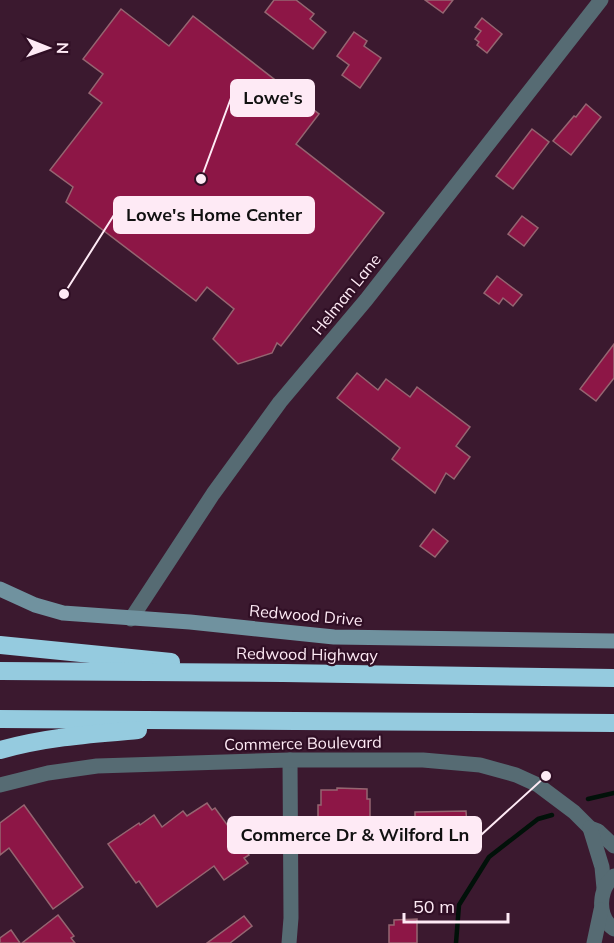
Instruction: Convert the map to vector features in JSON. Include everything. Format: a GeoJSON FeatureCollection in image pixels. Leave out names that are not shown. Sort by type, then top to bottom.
{"type":"FeatureCollection","features":[{"type":"Feature","properties":{"kind":"highway"},"geometry":{"type":"LineString","coordinates":[[0,645],[283,673]]}},
{"type":"Feature","properties":{"kind":"highway","name":"Redwood Highway"},"geometry":{"type":"LineString","coordinates":[[0,671],[614,678]]}},
{"type":"Feature","properties":{"kind":"highway"},"geometry":{"type":"LineString","coordinates":[[0,718],[614,723]]}},
{"type":"Feature","properties":{"kind":"highway"},"geometry":{"type":"LineString","coordinates":[[0,750],[31,741],[67,736],[269,721]]}},
{"type":"Feature","properties":{"kind":"main road","name":"Redwood Drive"},"geometry":{"type":"LineString","coordinates":[[0,589],[35,605],[63,613],[190,622],[334,638],[614,641]]}},
{"type":"Feature","properties":{"kind":"street","name":"Helman Lane"},"geometry":{"type":"LineString","coordinates":[[131,619],[213,494],[280,402],[366,300],[601,0]]}},
{"type":"Feature","properties":{"kind":"street","name":"Commerce Boulevard"},"geometry":{"type":"LineString","coordinates":[[0,785],[48,773],[97,766],[290,760],[423,760],[480,765],[516,775],[538,785],[614,846]]}},
{"type":"Feature","properties":{"kind":"street"},"geometry":{"type":"LineString","coordinates":[[289,943],[291,918],[290,760]]}},
{"type":"Feature","properties":{"kind":"street","name":"Commerce Boulevard"},"geometry":{"type":"LineString","coordinates":[[590,828],[602,867],[604,888],[594,943]]}},
{"type":"Feature","properties":{"kind":"street"},"geometry":{"type":"LineString","coordinates":[[604,888],[614,876]]}},
{"type":"Feature","properties":{"kind":"street"},"geometry":{"type":"LineString","coordinates":[[601,907],[606,922],[614,929]]}},
{"type":"Feature","properties":{"kind":"building"},"geometry":{"type":"Polygon","coordinates":[[[274,0],[296,0],[314,14],[310,19],[326,32],[313,49],[265,12],[274,0]]]}},
{"type":"Feature","properties":{"kind":"building"},"geometry":{"type":"Polygon","coordinates":[[[425,0],[453,0],[443,13],[425,0]]]}},
{"type":"Feature","properties":{"kind":"building"},"geometry":{"type":"Polygon","coordinates":[[[121,9],[169,46],[193,16],[319,114],[296,144],[384,213],[281,346],[277,343],[272,353],[238,364],[213,339],[234,309],[207,287],[196,301],[66,202],[73,187],[50,170],[102,103],[89,93],[103,74],[83,59],[121,9]]]}},
{"type":"Feature","properties":{"kind":"building"},"geometry":{"type":"Polygon","coordinates":[[[482,18],[502,34],[487,53],[477,45],[479,42],[475,39],[481,31],[475,27],[482,18]]]}},
{"type":"Feature","properties":{"kind":"building"},"geometry":{"type":"Polygon","coordinates":[[[354,32],[367,41],[364,46],[381,58],[360,88],[342,75],[349,65],[337,56],[354,32]]]}},
{"type":"Feature","properties":{"kind":"building"},"geometry":{"type":"Polygon","coordinates":[[[586,104],[601,117],[571,155],[553,141],[586,104]]]}},
{"type":"Feature","properties":{"kind":"building"},"geometry":{"type":"Polygon","coordinates":[[[532,129],[549,142],[513,189],[496,176],[532,129]]]}},
{"type":"Feature","properties":{"kind":"building"},"geometry":{"type":"Polygon","coordinates":[[[522,216],[538,228],[524,246],[508,234],[522,216]]]}},
{"type":"Feature","properties":{"kind":"building"},"geometry":{"type":"Polygon","coordinates":[[[497,276],[522,295],[513,306],[503,298],[499,304],[484,293],[497,276]]]}},
{"type":"Feature","properties":{"kind":"building"},"geometry":{"type":"Polygon","coordinates":[[[614,344],[614,378],[596,401],[580,389],[614,344]]]}},
{"type":"Feature","properties":{"kind":"building"},"geometry":{"type":"Polygon","coordinates":[[[357,373],[378,390],[386,379],[410,397],[417,387],[470,427],[456,446],[470,457],[454,479],[446,473],[435,493],[392,459],[400,448],[337,398],[357,373]]]}},
{"type":"Feature","properties":{"kind":"building"},"geometry":{"type":"Polygon","coordinates":[[[433,529],[448,541],[435,557],[420,546],[433,529]]]}},
{"type":"Feature","properties":{"kind":"building"},"geometry":{"type":"Polygon","coordinates":[[[337,788],[367,789],[367,799],[370,799],[370,831],[329,831],[329,825],[318,825],[321,790],[337,790],[337,788]]]}},
{"type":"Feature","properties":{"kind":"building"},"geometry":{"type":"Polygon","coordinates":[[[207,803],[212,810],[215,808],[249,855],[244,858],[248,863],[224,880],[214,866],[157,907],[139,881],[136,883],[108,844],[154,815],[162,827],[183,811],[187,816],[207,803]]]}},
{"type":"Feature","properties":{"kind":"building"},"geometry":{"type":"Polygon","coordinates":[[[24,805],[83,887],[53,909],[9,848],[0,855],[0,823],[24,805]]]}},
{"type":"Feature","properties":{"kind":"building"},"geometry":{"type":"Polygon","coordinates":[[[466,811],[467,826],[444,828],[444,840],[439,840],[439,844],[432,844],[433,849],[415,849],[415,839],[383,841],[382,825],[415,824],[415,812],[466,811]]]}},
{"type":"Feature","properties":{"kind":"building"},"geometry":{"type":"Polygon","coordinates":[[[58,915],[74,936],[71,938],[75,943],[22,943],[58,915]]]}},
{"type":"Feature","properties":{"kind":"building"},"geometry":{"type":"Polygon","coordinates":[[[244,916],[252,926],[230,943],[207,943],[244,916]]]}},
{"type":"Feature","properties":{"kind":"building"},"geometry":{"type":"Polygon","coordinates":[[[417,919],[417,943],[389,943],[389,925],[394,925],[394,920],[417,919]]]}},
{"type":"Feature","properties":{"kind":"building"},"geometry":{"type":"Polygon","coordinates":[[[11,930],[20,943],[0,943],[0,938],[11,930]]]}},
{"type":"Feature","properties":{"kind":"waterway"},"geometry":{"type":"LineString","coordinates":[[588,799],[614,793]]}},
{"type":"Feature","properties":{"kind":"waterway"},"geometry":{"type":"LineString","coordinates":[[456,943],[459,905],[489,857],[538,819],[552,815]]}},
{"type":"Feature","properties":{"kind":"place","name":"Lowe's"},"geometry":{"type":"Point","coordinates":[201,179]}},
{"type":"Feature","properties":{"kind":"place","name":"Lowe's Home Center"},"geometry":{"type":"Point","coordinates":[64,294]}},
{"type":"Feature","properties":{"kind":"place","name":"Commerce Dr & Wilford Ln"},"geometry":{"type":"Point","coordinates":[546,776]}}]}
